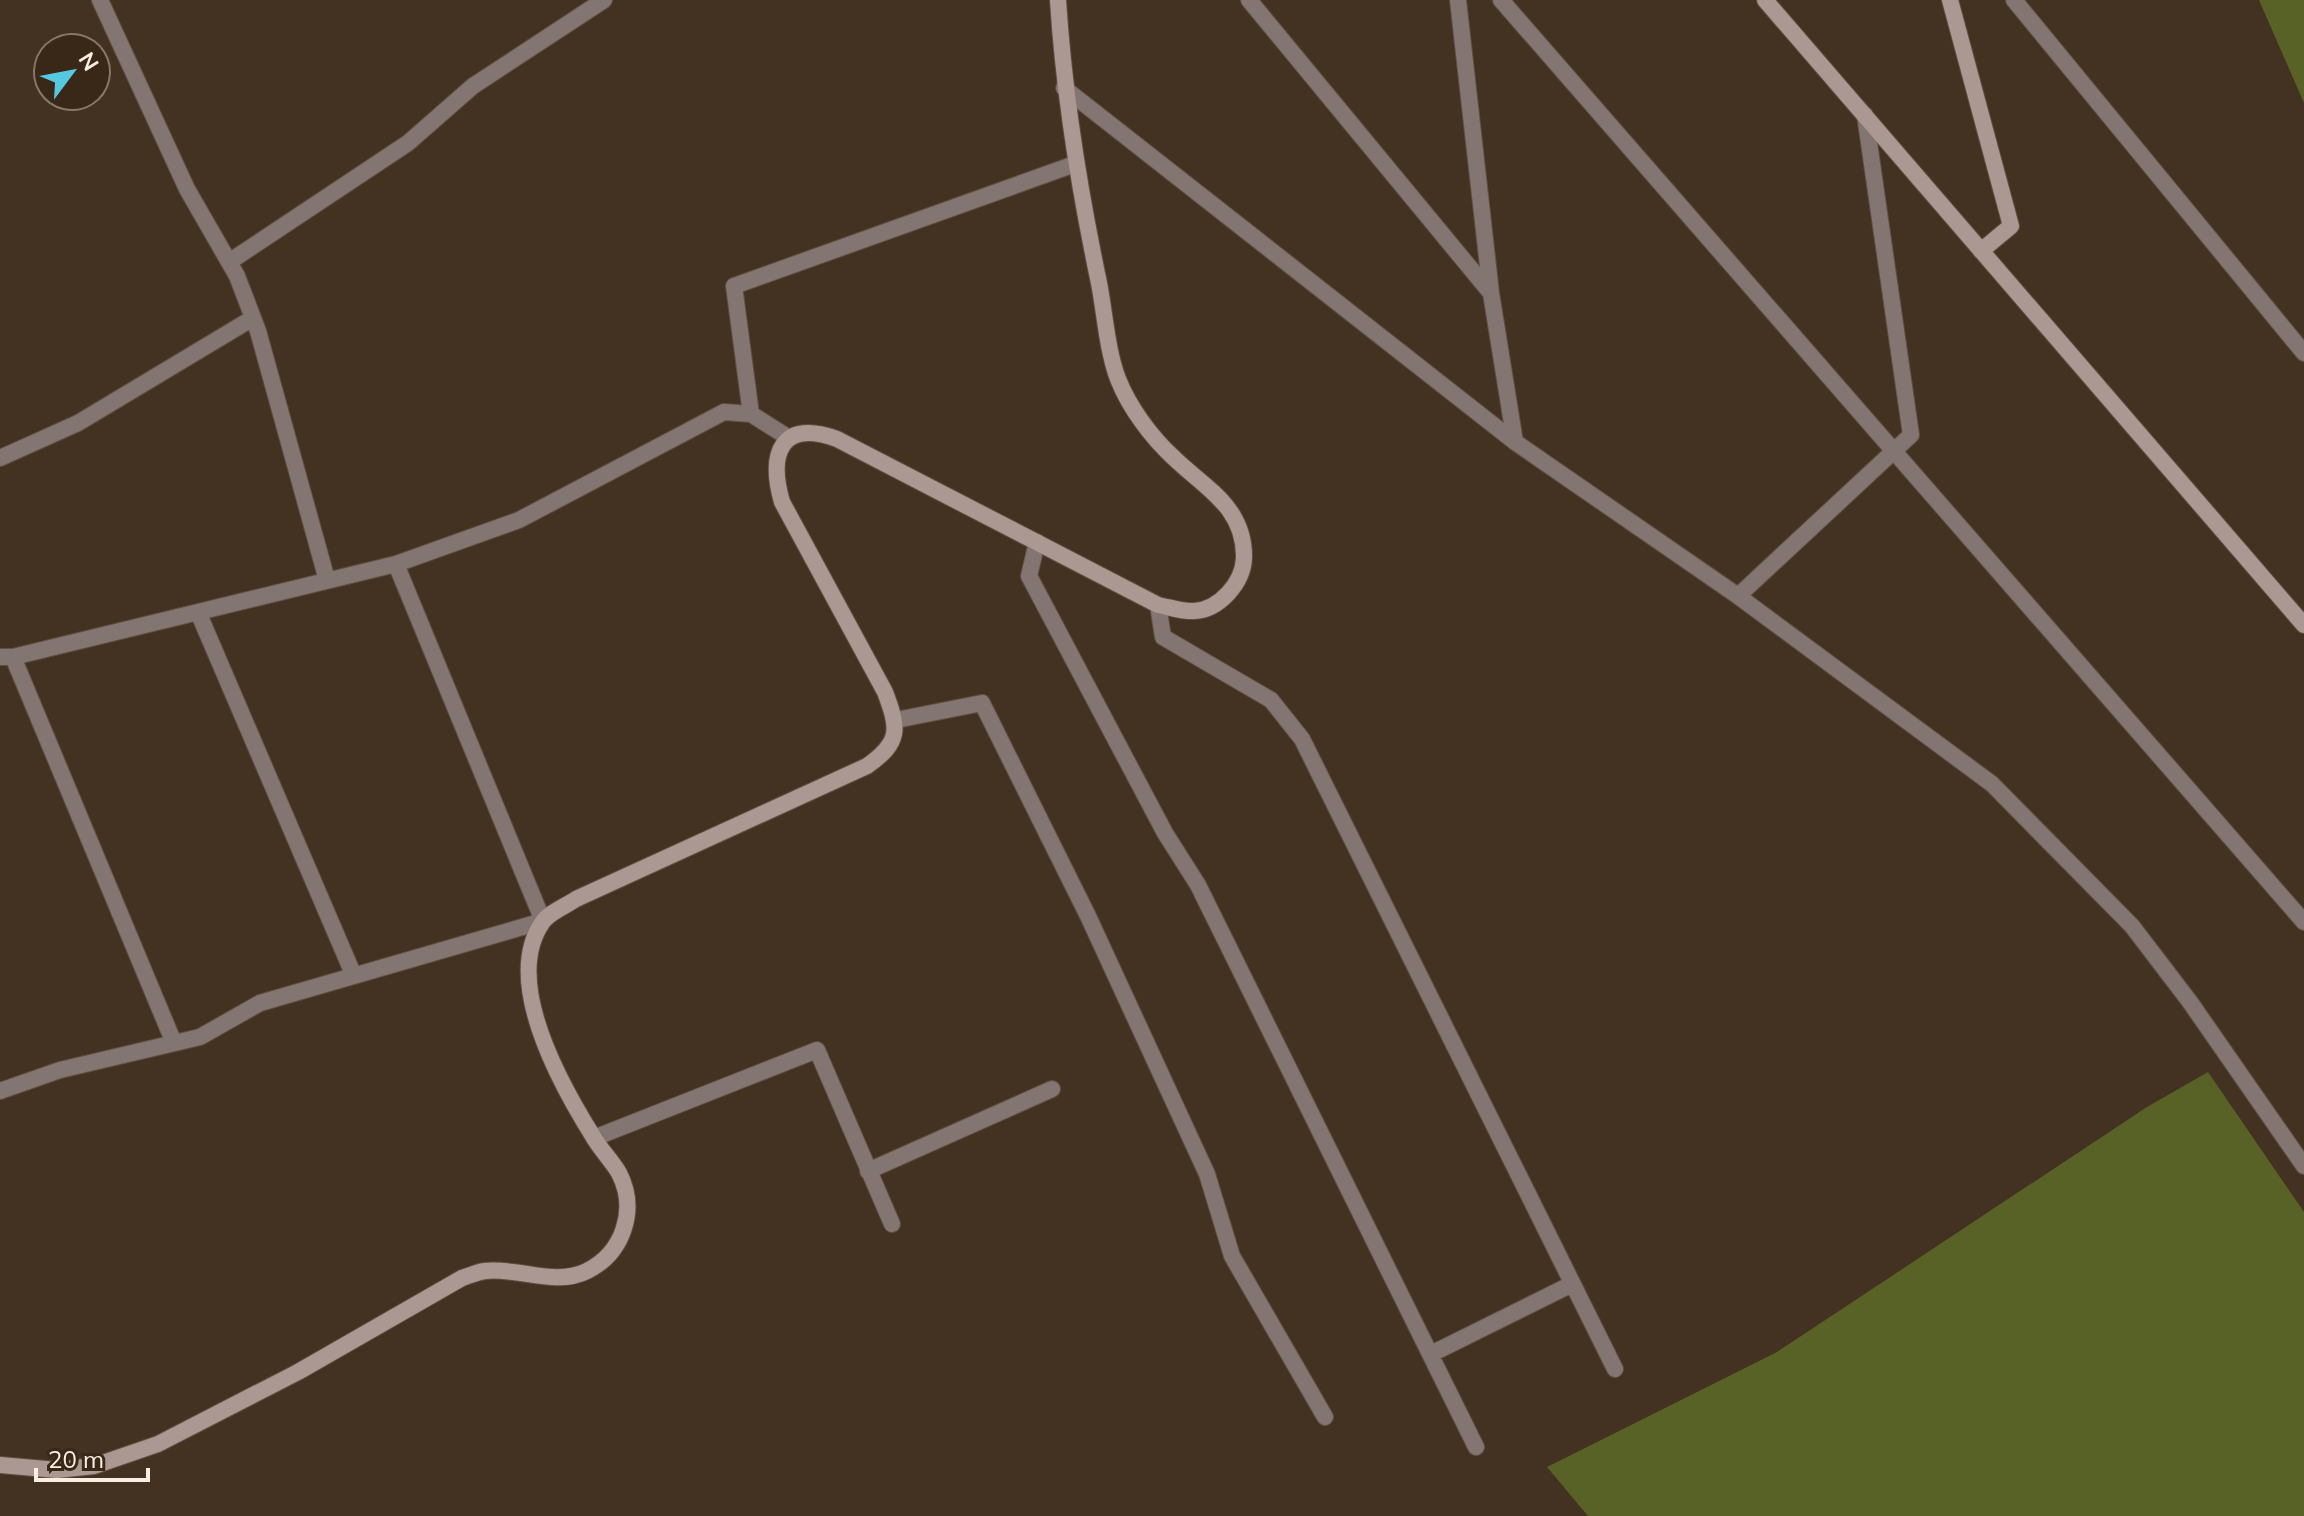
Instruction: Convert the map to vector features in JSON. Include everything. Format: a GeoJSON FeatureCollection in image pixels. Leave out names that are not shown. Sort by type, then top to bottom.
{"type":"FeatureCollection","features":[{"type":"Feature","properties":{"kind":"street"},"geometry":{"type":"LineString","coordinates":[[100,0],[187,189],[229,262],[253,318],[327,580]]}},
{"type":"Feature","properties":{"kind":"street"},"geometry":{"type":"LineString","coordinates":[[229,262],[408,143],[473,86],[604,0]]}},
{"type":"Feature","properties":{"kind":"street"},"geometry":{"type":"LineString","coordinates":[[0,1091],[60,1070],[200,1037],[260,1003],[543,921],[576,899],[867,766],[886,752],[895,736],[896,720],[885,692],[782,502],[773,472],[789,438],[802,431],[837,439],[1158,605],[1195,611],[1217,603],[1235,587],[1244,561],[1241,535],[1231,510],[1215,490],[1174,458],[1141,421],[1118,378],[1075,164],[1064,88],[1058,0]]}},
{"type":"Feature","properties":{"kind":"street"},"geometry":{"type":"LineString","coordinates":[[1249,0],[1491,293]]}},
{"type":"Feature","properties":{"kind":"street"},"geometry":{"type":"LineString","coordinates":[[1458,0],[1491,293],[1515,442]]}},
{"type":"Feature","properties":{"kind":"street"},"geometry":{"type":"LineString","coordinates":[[1501,0],[2304,922]]}},
{"type":"Feature","properties":{"kind":"street"},"geometry":{"type":"LineString","coordinates":[[1765,0],[2304,625]]}},
{"type":"Feature","properties":{"kind":"street"},"geometry":{"type":"LineString","coordinates":[[1950,0],[2011,226],[1981,251]]}},
{"type":"Feature","properties":{"kind":"street"},"geometry":{"type":"LineString","coordinates":[[2014,0],[2304,353]]}},
{"type":"Feature","properties":{"kind":"street"},"geometry":{"type":"LineString","coordinates":[[1064,88],[1515,442],[1738,596],[1992,784],[2132,926],[2190,1002],[2304,1166]]}},
{"type":"Feature","properties":{"kind":"street"},"geometry":{"type":"LineString","coordinates":[[1738,596],[1911,435],[1865,115]]}},
{"type":"Feature","properties":{"kind":"street"},"geometry":{"type":"LineString","coordinates":[[751,414],[734,286],[1075,164]]}},
{"type":"Feature","properties":{"kind":"street"},"geometry":{"type":"LineString","coordinates":[[0,458],[78,423],[253,318]]}},
{"type":"Feature","properties":{"kind":"street"},"geometry":{"type":"LineString","coordinates":[[174,1043],[6,657],[396,564],[519,520],[724,412],[751,414],[789,438]]}},
{"type":"Feature","properties":{"kind":"street"},"geometry":{"type":"LineString","coordinates":[[1037,542],[1029,576],[1165,833],[1198,885],[1476,1447]]}},
{"type":"Feature","properties":{"kind":"street"},"geometry":{"type":"LineString","coordinates":[[0,1465],[57,1470],[94,1466],[158,1444],[298,1372],[462,1278],[486,1271],[570,1279],[610,1255],[625,1231],[626,1203],[620,1175],[594,1138],[553,1061],[533,1008],[528,978],[533,944],[543,921],[396,564]]}},
{"type":"Feature","properties":{"kind":"street"},"geometry":{"type":"LineString","coordinates":[[1158,605],[1163,637],[1271,700],[1302,739],[1615,1369]]}},
{"type":"Feature","properties":{"kind":"street"},"geometry":{"type":"LineString","coordinates":[[198,612],[354,976]]}},
{"type":"Feature","properties":{"kind":"street"},"geometry":{"type":"LineString","coordinates":[[896,720],[982,703],[1088,916],[1207,1174],[1232,1256],[1325,1417]]}},
{"type":"Feature","properties":{"kind":"street"},"geometry":{"type":"LineString","coordinates":[[594,1138],[817,1050],[892,1224]]}},
{"type":"Feature","properties":{"kind":"street"},"geometry":{"type":"LineString","coordinates":[[868,1171],[1052,1089]]}},
{"type":"Feature","properties":{"kind":"street"},"geometry":{"type":"LineString","coordinates":[[1431,1354],[1572,1284]]}},
{"type":"Feature","properties":{"kind":"green space"},"geometry":{"type":"Polygon","coordinates":[[[2259,0],[2304,0],[2304,103],[2259,0]]]}},
{"type":"Feature","properties":{"kind":"green space"},"geometry":{"type":"Polygon","coordinates":[[[2208,1072],[2304,1212],[2304,1516],[1588,1516],[1547,1467],[1777,1352],[2147,1107],[2208,1072]]]}}]}
